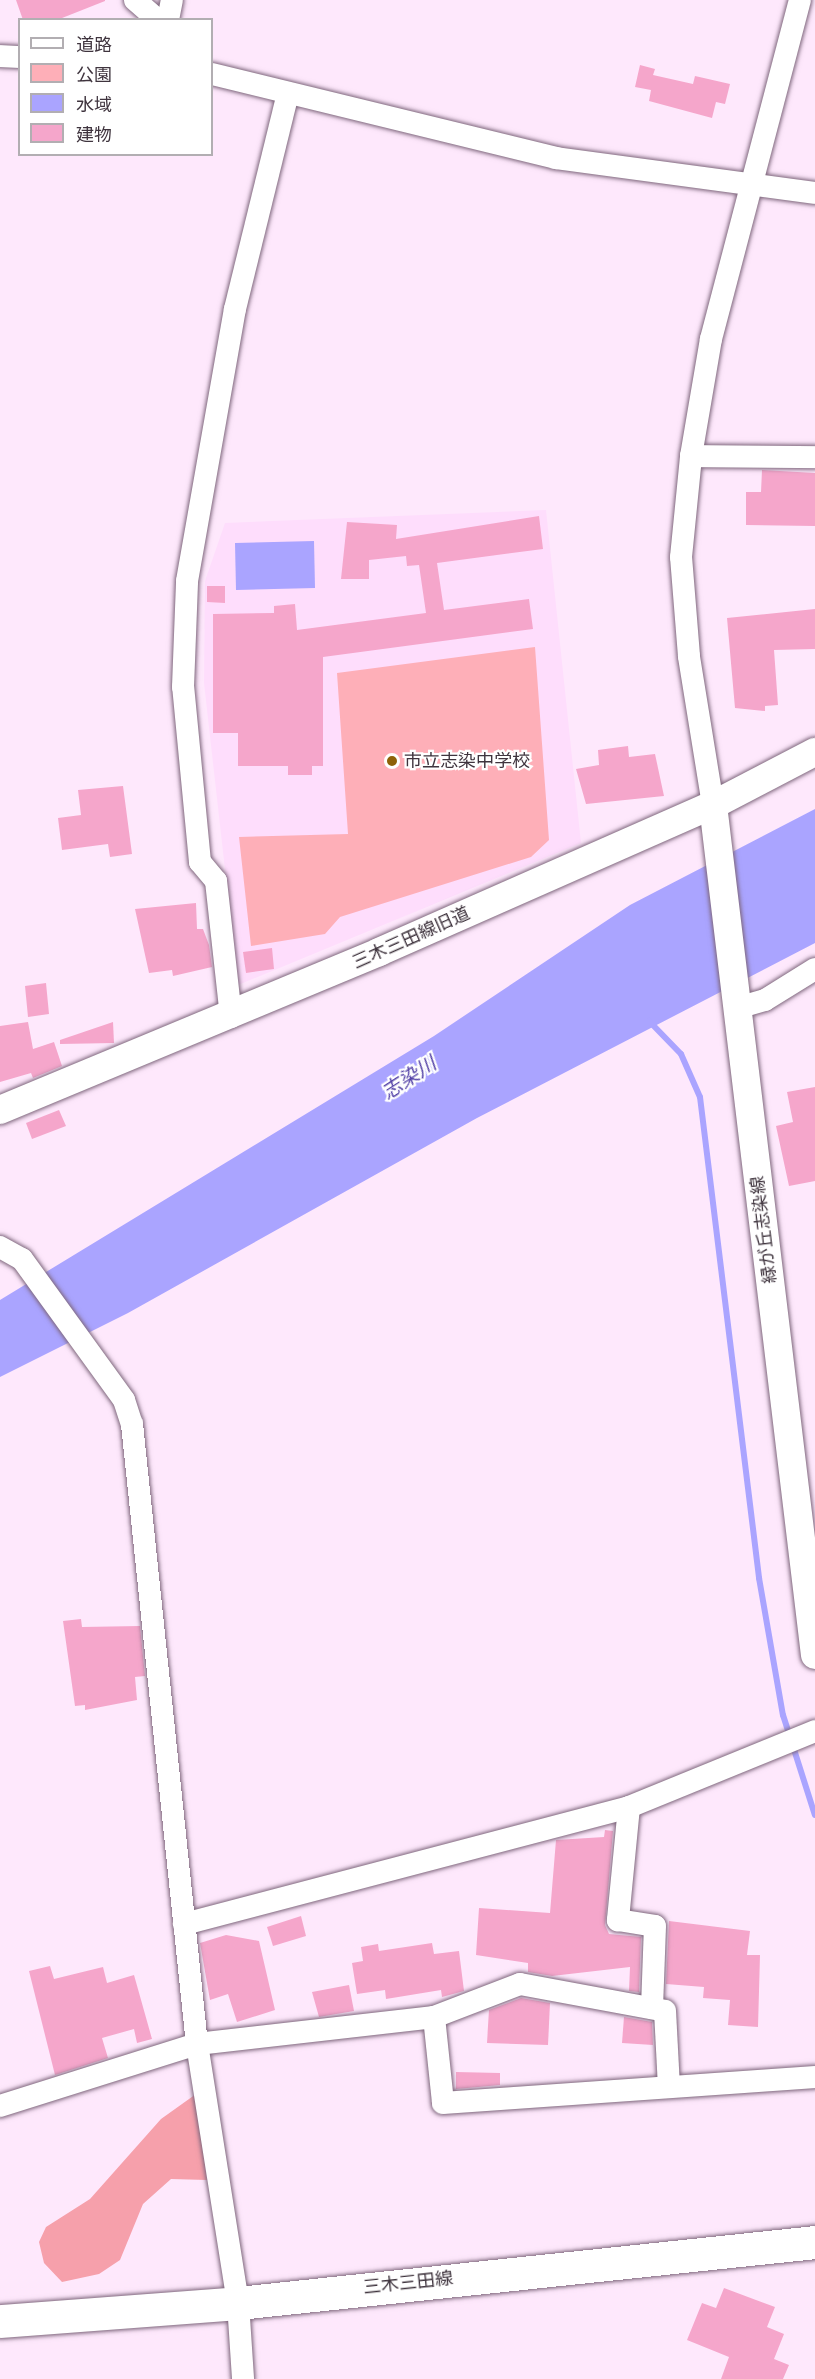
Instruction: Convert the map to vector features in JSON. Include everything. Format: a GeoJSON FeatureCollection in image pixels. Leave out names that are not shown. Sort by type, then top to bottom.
{"type":"FeatureCollection","features":[{"type":"Feature","properties":{"kind":"main road","name":"三木三田線"},"geometry":{"type":"LineString","coordinates":[[0,2321],[238,2303],[815,2242]]}},
{"type":"Feature","properties":{"kind":"street"},"geometry":{"type":"LineString","coordinates":[[135,0],[156,18]]}},
{"type":"Feature","properties":{"kind":"street"},"geometry":{"type":"LineString","coordinates":[[168,18],[172,0]]}},
{"type":"Feature","properties":{"kind":"street"},"geometry":{"type":"LineString","coordinates":[[713,805],[688,656],[681,557],[690,456],[711,339],[800,0]]}},
{"type":"Feature","properties":{"kind":"street"},"geometry":{"type":"LineString","coordinates":[[0,56],[18,57]]}},
{"type":"Feature","properties":{"kind":"street"},"geometry":{"type":"LineString","coordinates":[[213,74],[556,158],[815,193]]}},
{"type":"Feature","properties":{"kind":"street"},"geometry":{"type":"LineString","coordinates":[[231,1017],[216,880],[200,862],[183,687],[187,581],[235,309],[288,93]]}},
{"type":"Feature","properties":{"kind":"street"},"geometry":{"type":"LineString","coordinates":[[690,456],[815,457]]}},
{"type":"Feature","properties":{"kind":"street","name":"三木三田線旧道"},"geometry":{"type":"LineString","coordinates":[[0,1110],[231,1017],[713,805],[815,752]]}},
{"type":"Feature","properties":{"kind":"street","name":"緑が丘志染線"},"geometry":{"type":"LineString","coordinates":[[713,805],[737,1008],[806,1524],[815,1655]]}},
{"type":"Feature","properties":{"kind":"street"},"geometry":{"type":"LineString","coordinates":[[737,1008],[765,1000],[815,969]]}},
{"type":"Feature","properties":{"kind":"street"},"geometry":{"type":"LineString","coordinates":[[0,1247],[22,1259],[83,1350],[124,1400],[132,1424],[197,2044],[238,2303],[243,2379]]}},
{"type":"Feature","properties":{"kind":"street"},"geometry":{"type":"LineString","coordinates":[[184,1924],[629,1807],[815,1731]]}},
{"type":"Feature","properties":{"kind":"street"},"geometry":{"type":"LineString","coordinates":[[629,1807],[618,1920],[655,1926],[652,2008]]}},
{"type":"Feature","properties":{"kind":"street"},"geometry":{"type":"LineString","coordinates":[[0,2106],[197,2044],[434,2017],[520,1984],[665,2011],[669,2087]]}},
{"type":"Feature","properties":{"kind":"street"},"geometry":{"type":"LineString","coordinates":[[434,2017],[443,2103],[815,2077]]}},
{"type":"Feature","properties":{"kind":"shaded area","name":"市立志染中学校"},"geometry":{"type":"Polygon","coordinates":[[[546,510],[581,843],[238,985],[204,683],[205,581],[225,523],[546,510]]]}},
{"type":"Feature","properties":{"kind":"shaded area"},"geometry":{"type":"Polygon","coordinates":[[[196,2094],[207,2180],[171,2179],[143,2204],[120,2260],[99,2274],[62,2282],[44,2263],[39,2242],[46,2227],[90,2199],[161,2119],[196,2094]]]}},
{"type":"Feature","properties":{"kind":"green space"},"geometry":{"type":"Polygon","coordinates":[[[535,647],[549,840],[531,857],[340,917],[325,934],[251,946],[239,837],[348,834],[337,673],[535,647]]]}},
{"type":"Feature","properties":{"kind":"water"},"geometry":{"type":"Polygon","coordinates":[[[314,541],[315,588],[236,590],[235,543],[314,541]]]}},
{"type":"Feature","properties":{"kind":"water","name":"志染川"},"geometry":{"type":"Polygon","coordinates":[[[815,809],[815,943],[477,1118],[128,1313],[0,1377],[0,1300],[434,1036],[630,905],[815,809]]]}},
{"type":"Feature","properties":{"kind":"building"},"geometry":{"type":"Polygon","coordinates":[[[16,0],[105,0],[62,18],[22,18],[16,0]]]}},
{"type":"Feature","properties":{"kind":"building"},"geometry":{"type":"Polygon","coordinates":[[[640,65],[655,69],[653,75],[693,84],[695,76],[730,84],[725,104],[716,102],[712,118],[649,101],[651,90],[635,87],[640,65]]]}},
{"type":"Feature","properties":{"kind":"building"},"geometry":{"type":"Polygon","coordinates":[[[762,470],[815,473],[815,526],[746,525],[746,492],[761,492],[762,470]]]}},
{"type":"Feature","properties":{"kind":"building"},"geometry":{"type":"Polygon","coordinates":[[[539,516],[543,549],[437,563],[444,610],[529,599],[533,629],[323,657],[323,766],[312,766],[312,775],[288,775],[288,766],[238,766],[238,733],[213,733],[213,614],[274,613],[274,606],[295,604],[297,630],[426,613],[419,565],[407,566],[406,556],[369,560],[369,579],[341,579],[347,522],[397,525],[396,539],[539,516]]]}},
{"type":"Feature","properties":{"kind":"building"},"geometry":{"type":"Polygon","coordinates":[[[207,586],[225,586],[225,603],[207,602],[207,586]]]}},
{"type":"Feature","properties":{"kind":"building"},"geometry":{"type":"Polygon","coordinates":[[[815,609],[815,649],[774,650],[778,705],[765,706],[765,711],[735,708],[727,618],[815,609]]]}},
{"type":"Feature","properties":{"kind":"building"},"geometry":{"type":"Polygon","coordinates":[[[628,746],[629,757],[655,754],[664,796],[586,804],[576,769],[599,765],[598,750],[628,746]]]}},
{"type":"Feature","properties":{"kind":"building"},"geometry":{"type":"Polygon","coordinates":[[[123,786],[132,854],[110,857],[108,844],[62,850],[58,818],[81,815],[78,790],[123,786]]]}},
{"type":"Feature","properties":{"kind":"building"},"geometry":{"type":"Polygon","coordinates":[[[196,903],[197,929],[203,929],[209,945],[212,967],[173,976],[172,970],[149,973],[135,909],[196,903]]]}},
{"type":"Feature","properties":{"kind":"building"},"geometry":{"type":"Polygon","coordinates":[[[272,948],[274,969],[246,973],[243,952],[272,948]]]}},
{"type":"Feature","properties":{"kind":"building"},"geometry":{"type":"Polygon","coordinates":[[[46,983],[49,1014],[28,1017],[25,986],[46,983]]]}},
{"type":"Feature","properties":{"kind":"building"},"geometry":{"type":"Polygon","coordinates":[[[28,1022],[33,1049],[54,1042],[62,1066],[33,1078],[31,1073],[0,1082],[0,1026],[28,1022]]]}},
{"type":"Feature","properties":{"kind":"building"},"geometry":{"type":"Polygon","coordinates":[[[113,1022],[114,1043],[60,1044],[60,1040],[113,1022]]]}},
{"type":"Feature","properties":{"kind":"building"},"geometry":{"type":"Polygon","coordinates":[[[815,1087],[815,1181],[789,1186],[776,1126],[793,1122],[787,1092],[815,1087]]]}},
{"type":"Feature","properties":{"kind":"building"},"geometry":{"type":"Polygon","coordinates":[[[59,1110],[66,1126],[32,1139],[26,1123],[59,1110]]]}},
{"type":"Feature","properties":{"kind":"building"},"geometry":{"type":"Polygon","coordinates":[[[81,1619],[82,1627],[140,1626],[145,1676],[135,1677],[137,1700],[85,1710],[85,1705],[75,1706],[63,1621],[81,1619]]]}},
{"type":"Feature","properties":{"kind":"building"},"geometry":{"type":"Polygon","coordinates":[[[605,1830],[613,1831],[605,1925],[609,1934],[641,1937],[639,1992],[629,1991],[630,1967],[552,1976],[528,1972],[528,1963],[476,1955],[479,1908],[550,1913],[556,1840],[604,1837],[605,1830]]]}},
{"type":"Feature","properties":{"kind":"building"},"geometry":{"type":"Polygon","coordinates":[[[301,1916],[306,1936],[273,1946],[267,1927],[301,1916]]]}},
{"type":"Feature","properties":{"kind":"building"},"geometry":{"type":"Polygon","coordinates":[[[669,1921],[750,1931],[747,1955],[760,1955],[758,2027],[728,2025],[730,2000],[703,1998],[704,1987],[666,1984],[669,1921]]]}},
{"type":"Feature","properties":{"kind":"building"},"geometry":{"type":"Polygon","coordinates":[[[226,1935],[259,1941],[275,2010],[237,2022],[228,1994],[210,2000],[200,1943],[226,1935]]]}},
{"type":"Feature","properties":{"kind":"building"},"geometry":{"type":"Polygon","coordinates":[[[432,1943],[434,1954],[459,1951],[464,1991],[442,1997],[441,1990],[386,1999],[385,1990],[357,1994],[352,1963],[363,1961],[361,1947],[378,1944],[379,1951],[432,1943]]]}},
{"type":"Feature","properties":{"kind":"building"},"geometry":{"type":"Polygon","coordinates":[[[50,1966],[54,1979],[103,1967],[107,1983],[134,1975],[152,2039],[137,2043],[134,2029],[102,2038],[108,2058],[55,2075],[29,1971],[50,1966]]]}},
{"type":"Feature","properties":{"kind":"building"},"geometry":{"type":"Polygon","coordinates":[[[349,1985],[354,2011],[319,2017],[312,1992],[349,1985]]]}},
{"type":"Feature","properties":{"kind":"building"},"geometry":{"type":"Polygon","coordinates":[[[521,1998],[550,2003],[548,2045],[487,2043],[489,2010],[521,1998]]]}},
{"type":"Feature","properties":{"kind":"building"},"geometry":{"type":"Polygon","coordinates":[[[624,2017],[652,2022],[653,2045],[622,2043],[624,2017]]]}},
{"type":"Feature","properties":{"kind":"building"},"geometry":{"type":"Polygon","coordinates":[[[456,2072],[500,2073],[500,2085],[456,2089],[456,2072]]]}},
{"type":"Feature","properties":{"kind":"building"},"geometry":{"type":"Polygon","coordinates":[[[724,2288],[775,2307],[767,2327],[784,2334],[774,2359],[789,2365],[783,2379],[721,2379],[729,2357],[687,2340],[702,2303],[716,2308],[724,2288]]]}},
{"type":"Feature","properties":{"kind":"waterway"},"geometry":{"type":"LineString","coordinates":[[649,1021],[681,1054],[700,1097],[759,1578],[783,1715],[815,1815]]}},
{"type":"Feature","properties":{"kind":"place","name":"市立志染中学校"},"geometry":{"type":"Point","coordinates":[392,761]}}]}
